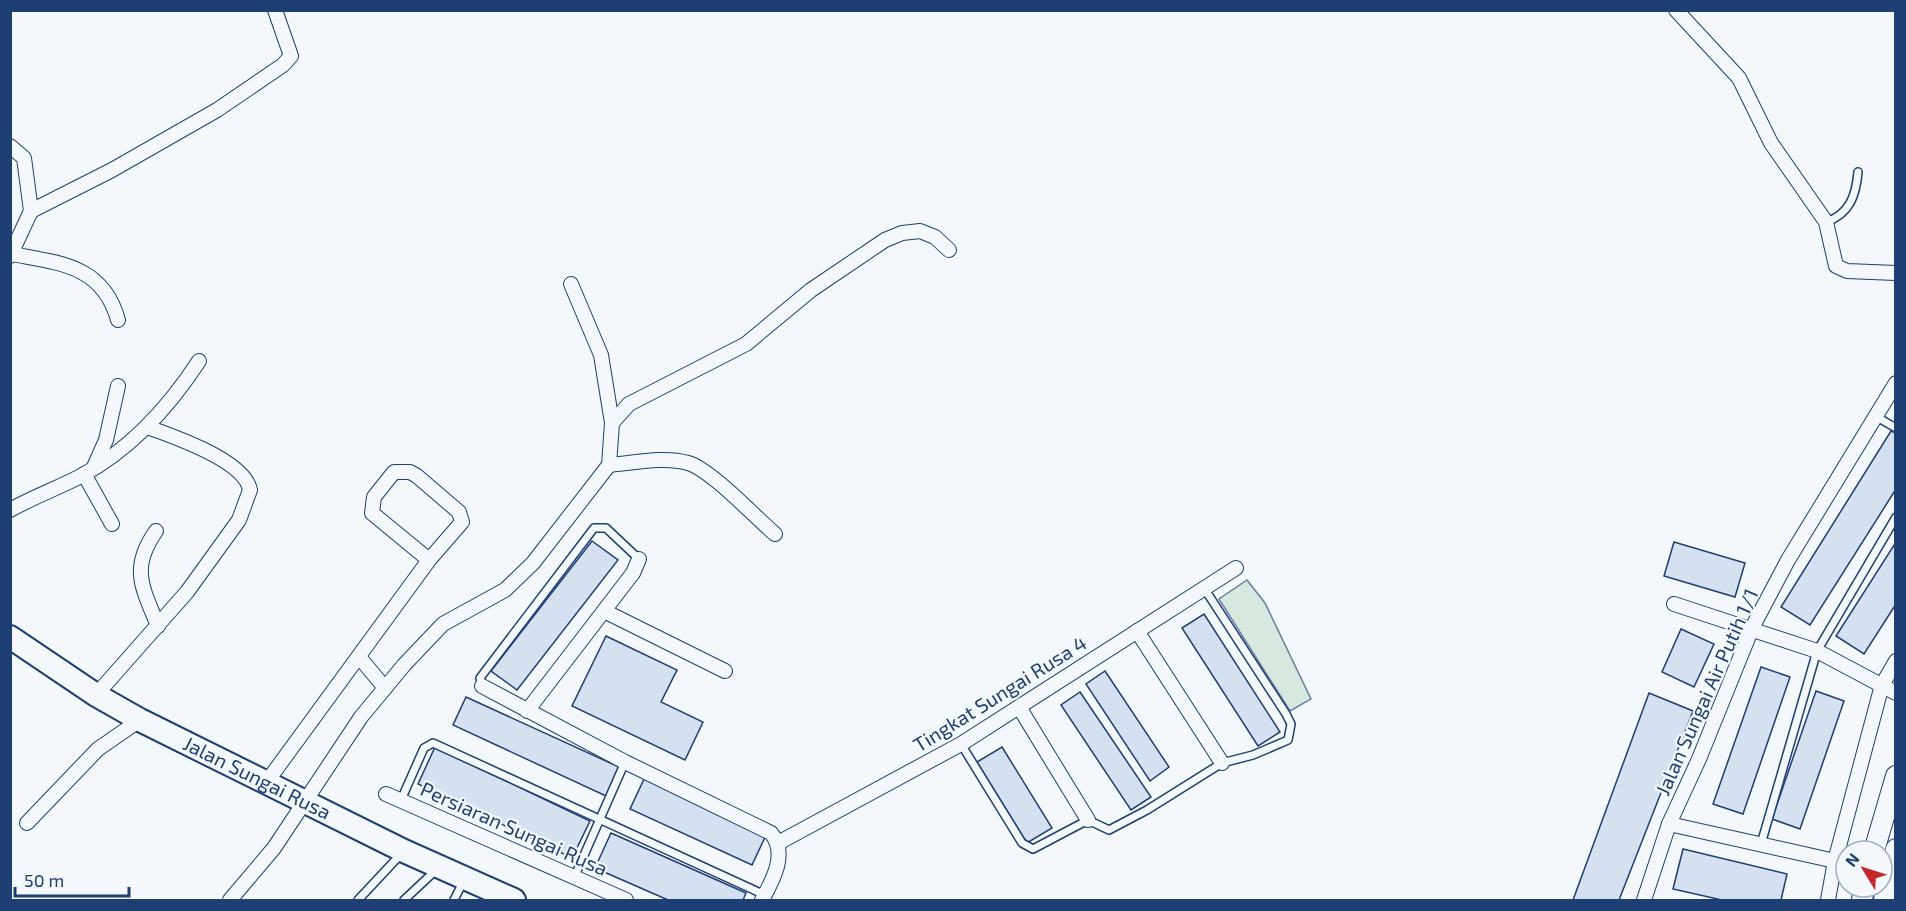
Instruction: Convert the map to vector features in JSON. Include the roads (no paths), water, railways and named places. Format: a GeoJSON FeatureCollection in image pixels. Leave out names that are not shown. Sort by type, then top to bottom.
{"type":"FeatureCollection","features":[{"type":"Feature","properties":{"kind":"main road","name":"Jalan Sungai Rusa"},"geometry":{"type":"LineString","coordinates":[[11,637],[96,695],[140,720],[404,851],[514,900]]}},
{"type":"Feature","properties":{"kind":"street"},"geometry":{"type":"LineString","coordinates":[[31,211],[112,170],[217,110],[283,65],[291,56],[275,10]]}},
{"type":"Feature","properties":{"kind":"street"},"geometry":{"type":"LineString","coordinates":[[1676,10],[1739,78],[1772,143],[1826,222],[1836,266],[1847,271],[1896,273]]}},
{"type":"Feature","properties":{"kind":"street"},"geometry":{"type":"LineString","coordinates":[[10,146],[24,158],[31,211],[11,255],[66,265],[85,273],[105,290],[118,320]]}},
{"type":"Feature","properties":{"kind":"street"},"geometry":{"type":"LineString","coordinates":[[612,423],[630,404],[656,388],[746,344],[811,290],[885,240],[902,233],[920,231],[928,233],[949,250]]}},
{"type":"Feature","properties":{"kind":"street"},"geometry":{"type":"LineString","coordinates":[[230,900],[274,848],[330,761],[385,688],[443,624],[516,581],[533,563],[609,465],[612,423],[601,355],[571,284]]}},
{"type":"Feature","properties":{"kind":"street"},"geometry":{"type":"LineString","coordinates":[[10,510],[89,471],[147,427],[171,402],[199,361]]}},
{"type":"Feature","properties":{"kind":"street","name":"Jalan Sungai Air Putih 1/1"},"geometry":{"type":"LineString","coordinates":[[1644,900],[1669,824],[1752,628],[1788,560],[1896,382]]}},
{"type":"Feature","properties":{"kind":"street"},"geometry":{"type":"LineString","coordinates":[[89,471],[106,440],[117,386]]}},
{"type":"Feature","properties":{"kind":"street"},"geometry":{"type":"LineString","coordinates":[[96,695],[187,592],[239,520],[250,490],[244,476],[237,469],[188,443],[147,427]]}},
{"type":"Feature","properties":{"kind":"street"},"geometry":{"type":"LineString","coordinates":[[609,465],[675,461],[690,463],[707,474],[775,534]]}},
{"type":"Feature","properties":{"kind":"street"},"geometry":{"type":"LineString","coordinates":[[89,471],[112,524]]}},
{"type":"Feature","properties":{"kind":"street"},"geometry":{"type":"LineString","coordinates":[[266,783],[318,709],[360,658],[429,560],[460,525],[462,517],[417,476],[410,472],[394,472],[374,497],[372,513],[429,560]]}},
{"type":"Feature","properties":{"kind":"street"},"geometry":{"type":"LineString","coordinates":[[156,531],[142,553],[140,568],[158,626]]}},
{"type":"Feature","properties":{"kind":"street"},"geometry":{"type":"LineString","coordinates":[[527,711],[633,573],[639,559]]}},
{"type":"Feature","properties":{"kind":"street","name":"Tingkat Sungai Rusa 4"},"geometry":{"type":"LineString","coordinates":[[778,843],[961,744],[1236,568]]}},
{"type":"Feature","properties":{"kind":"street"},"geometry":{"type":"LineString","coordinates":[[1674,604],[1817,651],[1896,693]]}},
{"type":"Feature","properties":{"kind":"street"},"geometry":{"type":"LineString","coordinates":[[604,611],[725,671]]}},
{"type":"Feature","properties":{"kind":"street"},"geometry":{"type":"LineString","coordinates":[[1137,631],[1222,763]]}},
{"type":"Feature","properties":{"kind":"street"},"geometry":{"type":"LineString","coordinates":[[360,658],[385,688]]}},
{"type":"Feature","properties":{"kind":"street"},"geometry":{"type":"LineString","coordinates":[[1841,839],[1882,686],[1896,661]]}},
{"type":"Feature","properties":{"kind":"street"},"geometry":{"type":"LineString","coordinates":[[482,686],[625,762],[766,830],[778,843],[778,864],[764,898]]}},
{"type":"Feature","properties":{"kind":"street"},"geometry":{"type":"LineString","coordinates":[[1019,706],[1088,820]]}},
{"type":"Feature","properties":{"kind":"street"},"geometry":{"type":"LineString","coordinates":[[27,823],[98,749],[140,720]]}},
{"type":"Feature","properties":{"kind":"street"},"geometry":{"type":"LineString","coordinates":[[1878,839],[1896,776]]}},
{"type":"Feature","properties":{"kind":"street","name":"Persiaran Sungai Rusa"},"geometry":{"type":"LineString","coordinates":[[386,794],[626,900]]}},
{"type":"Feature","properties":{"kind":"street"},"geometry":{"type":"LineString","coordinates":[[1669,824],[1834,861]]}},
{"type":"Feature","properties":{"kind":"street"},"geometry":{"type":"LineString","coordinates":[[1828,900],[1834,867]]}},
{"type":"Feature","properties":{"kind":"lane"},"geometry":{"type":"LineString","coordinates":[[1826,222],[1839,217],[1851,205],[1857,187],[1858,172]]}},
{"type":"Feature","properties":{"kind":"lane"},"geometry":{"type":"LineString","coordinates":[[1875,416],[1896,428]]}},
{"type":"Feature","properties":{"kind":"lane"},"geometry":{"type":"LineString","coordinates":[[1761,844],[1817,651],[1896,517]]}},
{"type":"Feature","properties":{"kind":"lane"},"geometry":{"type":"LineString","coordinates":[[482,686],[480,678],[594,528],[606,528],[639,559]]}},
{"type":"Feature","properties":{"kind":"lane"},"geometry":{"type":"LineString","coordinates":[[961,744],[1027,848],[1041,847],[1088,820],[1109,830],[1147,810],[1222,763],[1253,755],[1288,740],[1291,724],[1204,588]]}},
{"type":"Feature","properties":{"kind":"lane"},"geometry":{"type":"LineString","coordinates":[[401,800],[424,748],[432,743],[764,898]]}},
{"type":"Feature","properties":{"kind":"lane"},"geometry":{"type":"LineString","coordinates":[[574,878],[625,762]]}},
{"type":"Feature","properties":{"kind":"lane"},"geometry":{"type":"LineString","coordinates":[[358,900],[404,851]]}},
{"type":"Feature","properties":{"kind":"lane"},"geometry":{"type":"LineString","coordinates":[[404,900],[440,866]]}},
{"type":"Feature","properties":{"kind":"lane"},"geometry":{"type":"LineString","coordinates":[[453,900],[465,878]]}}]}
